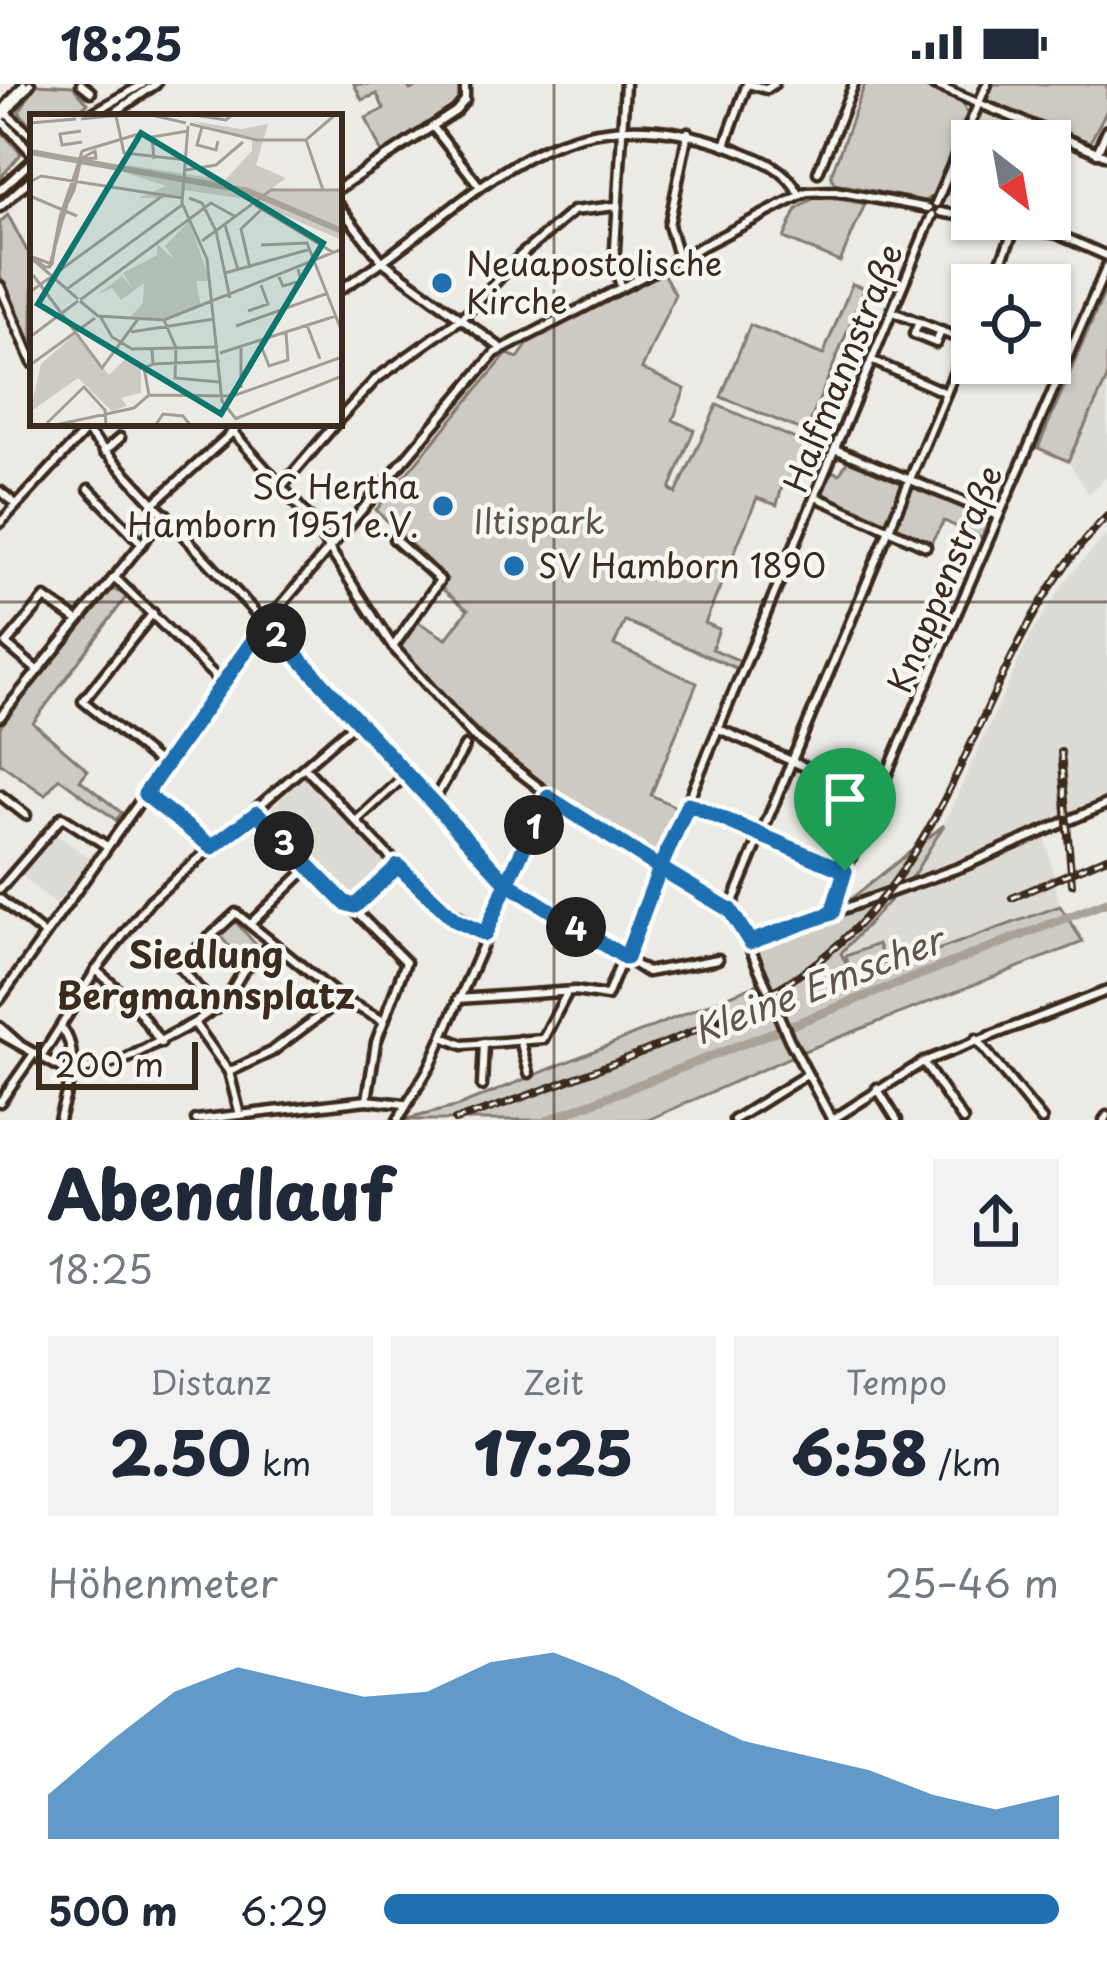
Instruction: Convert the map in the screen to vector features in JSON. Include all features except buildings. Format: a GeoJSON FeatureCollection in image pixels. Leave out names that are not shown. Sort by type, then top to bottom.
{"type":"FeatureCollection","features":[{"type":"Feature","properties":{"kind":"street"},"geometry":{"type":"LineString","coordinates":[[2,114],[27,84]]}},
{"type":"Feature","properties":{"kind":"street"},"geometry":{"type":"LineString","coordinates":[[81,84],[91,92]]}},
{"type":"Feature","properties":{"kind":"street"},"geometry":{"type":"LineString","coordinates":[[91,114],[143,84]]}},
{"type":"Feature","properties":{"kind":"street"},"geometry":{"type":"LineString","coordinates":[[112,114],[156,84]]}},
{"type":"Feature","properties":{"kind":"street"},"geometry":{"type":"LineString","coordinates":[[342,186],[460,107],[465,84]]}},
{"type":"Feature","properties":{"kind":"street"},"geometry":{"type":"LineString","coordinates":[[621,286],[614,265],[619,126],[626,84]]}},
{"type":"Feature","properties":{"kind":"street"},"geometry":{"type":"LineString","coordinates":[[725,145],[748,84],[767,89],[774,84]]}},
{"type":"Feature","properties":{"kind":"street"},"geometry":{"type":"LineString","coordinates":[[818,172],[854,84]]}},
{"type":"Feature","properties":{"kind":"street"},"geometry":{"type":"LineString","coordinates":[[932,84],[1107,157]]}},
{"type":"Feature","properties":{"kind":"street","name":"Halfmannstraße"},"geometry":{"type":"LineString","coordinates":[[458,1000],[567,992],[604,999],[626,958],[987,84]]}},
{"type":"Feature","properties":{"kind":"street"},"geometry":{"type":"LineString","coordinates":[[2,114],[30,135]]}},
{"type":"Feature","properties":{"kind":"street"},"geometry":{"type":"LineString","coordinates":[[2,114],[30,153]]}},
{"type":"Feature","properties":{"kind":"street"},"geometry":{"type":"LineString","coordinates":[[342,288],[542,140],[619,126],[688,132],[779,169],[799,194]]}},
{"type":"Feature","properties":{"kind":"street"},"geometry":{"type":"LineString","coordinates":[[434,127],[478,183]]}},
{"type":"Feature","properties":{"kind":"street"},"geometry":{"type":"LineString","coordinates":[[1097,153],[1107,130]]}},
{"type":"Feature","properties":{"kind":"street"},"geometry":{"type":"LineString","coordinates":[[678,256],[669,225],[688,132]]}},
{"type":"Feature","properties":{"kind":"street"},"geometry":{"type":"LineString","coordinates":[[0,190],[30,160]]}},
{"type":"Feature","properties":{"kind":"street"},"geometry":{"type":"LineString","coordinates":[[0,207],[30,180]]}},
{"type":"Feature","properties":{"kind":"street"},"geometry":{"type":"LineString","coordinates":[[0,999],[266,622],[501,348],[799,194],[825,190],[951,213]]}},
{"type":"Feature","properties":{"kind":"street"},"geometry":{"type":"LineString","coordinates":[[342,416],[376,379],[462,318],[520,256],[573,211],[616,206]]}},
{"type":"Feature","properties":{"kind":"street"},"geometry":{"type":"LineString","coordinates":[[342,210],[382,261],[501,348]]}},
{"type":"Feature","properties":{"kind":"street"},"geometry":{"type":"LineString","coordinates":[[1071,240],[1107,256]]}},
{"type":"Feature","properties":{"kind":"street","name":"Knappenstraße"},"geometry":{"type":"LineString","coordinates":[[832,913],[845,871],[1107,266]]}},
{"type":"Feature","properties":{"kind":"street"},"geometry":{"type":"LineString","coordinates":[[0,286],[30,356]]}},
{"type":"Feature","properties":{"kind":"street"},"geometry":{"type":"LineString","coordinates":[[892,311],[951,335]]}},
{"type":"Feature","properties":{"kind":"street"},"geometry":{"type":"LineString","coordinates":[[872,361],[946,393]]}},
{"type":"Feature","properties":{"kind":"street"},"geometry":{"type":"LineString","coordinates":[[730,910],[951,381]]}},
{"type":"Feature","properties":{"kind":"street"},"geometry":{"type":"LineString","coordinates":[[82,426],[157,500],[507,883],[658,974],[718,959]]}},
{"type":"Feature","properties":{"kind":"street"},"geometry":{"type":"LineString","coordinates":[[0,523],[90,426]]}},
{"type":"Feature","properties":{"kind":"street"},"geometry":{"type":"LineString","coordinates":[[157,500],[229,426]]}},
{"type":"Feature","properties":{"kind":"street"},"geometry":{"type":"LineString","coordinates":[[231,426],[283,485],[393,647],[474,737],[548,797],[730,910],[750,942],[789,1039],[832,1120],[923,1062],[1107,991]]}},
{"type":"Feature","properties":{"kind":"street"},"geometry":{"type":"LineString","coordinates":[[283,485],[333,426]]}},
{"type":"Feature","properties":{"kind":"street"},"geometry":{"type":"LineString","coordinates":[[104,452],[120,438]]}},
{"type":"Feature","properties":{"kind":"street"},"geometry":{"type":"LineString","coordinates":[[836,449],[998,516]]}},
{"type":"Feature","properties":{"kind":"street"},"geometry":{"type":"LineString","coordinates":[[89,489],[142,544]]}},
{"type":"Feature","properties":{"kind":"street"},"geometry":{"type":"LineString","coordinates":[[0,491],[16,504]]}},
{"type":"Feature","properties":{"kind":"street"},"geometry":{"type":"LineString","coordinates":[[816,497],[926,546]]}},
{"type":"Feature","properties":{"kind":"street"},"geometry":{"type":"LineString","coordinates":[[0,718],[166,514]]}},
{"type":"Feature","properties":{"kind":"street"},"geometry":{"type":"LineString","coordinates":[[393,647],[440,580],[394,539]]}},
{"type":"Feature","properties":{"kind":"street"},"geometry":{"type":"LineString","coordinates":[[114,577],[223,684]]}},
{"type":"Feature","properties":{"kind":"street"},"geometry":{"type":"LineString","coordinates":[[38,670],[6,644],[45,598],[78,621]]}},
{"type":"Feature","properties":{"kind":"street"},"geometry":{"type":"LineString","coordinates":[[153,613],[83,701],[164,767]]}},
{"type":"Feature","properties":{"kind":"street"},"geometry":{"type":"LineString","coordinates":[[0,1102],[61,1027],[96,970],[150,901],[257,813],[357,721]]}},
{"type":"Feature","properties":{"kind":"street"},"geometry":{"type":"LineString","coordinates":[[719,729],[877,798]]}},
{"type":"Feature","properties":{"kind":"street"},"geometry":{"type":"LineString","coordinates":[[433,802],[465,746]]}},
{"type":"Feature","properties":{"kind":"street"},"geometry":{"type":"LineString","coordinates":[[305,768],[455,920],[485,934]]}},
{"type":"Feature","properties":{"kind":"street"},"geometry":{"type":"LineString","coordinates":[[357,820],[407,774]]}},
{"type":"Feature","properties":{"kind":"street"},"geometry":{"type":"LineString","coordinates":[[145,794],[212,847]]}},
{"type":"Feature","properties":{"kind":"street"},"geometry":{"type":"LineString","coordinates":[[0,795],[26,815]]}},
{"type":"Feature","properties":{"kind":"street"},"geometry":{"type":"LineString","coordinates":[[398,1120],[404,1104],[420,1088],[548,797]]}},
{"type":"Feature","properties":{"kind":"street"},"geometry":{"type":"LineString","coordinates":[[688,804],[845,871]]}},
{"type":"Feature","properties":{"kind":"street"},"geometry":{"type":"LineString","coordinates":[[750,942],[958,868],[1107,804]]}},
{"type":"Feature","properties":{"kind":"street"},"geometry":{"type":"LineString","coordinates":[[257,813],[406,962],[382,1020],[367,1100]]}},
{"type":"Feature","properties":{"kind":"street"},"geometry":{"type":"LineString","coordinates":[[0,889],[62,817],[107,846]]}},
{"type":"Feature","properties":{"kind":"street"},"geometry":{"type":"LineString","coordinates":[[355,906],[398,866]]}},
{"type":"Feature","properties":{"kind":"street"},"geometry":{"type":"LineString","coordinates":[[250,924],[309,867]]}},
{"type":"Feature","properties":{"kind":"street"},"geometry":{"type":"LineString","coordinates":[[0,899],[45,934]]}},
{"type":"Feature","properties":{"kind":"street"},"geometry":{"type":"LineString","coordinates":[[216,1009],[180,969],[180,962],[236,914],[342,999],[382,1020]]}},
{"type":"Feature","properties":{"kind":"street"},"geometry":{"type":"LineString","coordinates":[[0,1031],[35,1056],[70,1072],[98,1069],[161,1043],[216,1009],[271,945]]}},
{"type":"Feature","properties":{"kind":"street"},"geometry":{"type":"LineString","coordinates":[[96,970],[134,1003],[161,1043]]}},
{"type":"Feature","properties":{"kind":"street"},"geometry":{"type":"LineString","coordinates":[[443,1036],[458,1044],[546,1037],[567,992]]}},
{"type":"Feature","properties":{"kind":"street"},"geometry":{"type":"LineString","coordinates":[[229,1072],[272,1052],[342,999]]}},
{"type":"Feature","properties":{"kind":"street"},"geometry":{"type":"LineString","coordinates":[[194,1023],[229,1072],[240,1117]]}},
{"type":"Feature","properties":{"kind":"street"},"geometry":{"type":"LineString","coordinates":[[58,1120],[70,1072],[71,1043],[61,1027]]}},
{"type":"Feature","properties":{"kind":"street"},"geometry":{"type":"LineString","coordinates":[[976,1039],[1042,1120]]}},
{"type":"Feature","properties":{"kind":"street"},"geometry":{"type":"LineString","coordinates":[[520,1040],[529,1073]]}},
{"type":"Feature","properties":{"kind":"street"},"geometry":{"type":"LineString","coordinates":[[482,1086],[484,1043]]}},
{"type":"Feature","properties":{"kind":"street"},"geometry":{"type":"LineString","coordinates":[[923,1062],[963,1120]]}},
{"type":"Feature","properties":{"kind":"street"},"geometry":{"type":"LineString","coordinates":[[734,1120],[806,1075]]}},
{"type":"Feature","properties":{"kind":"street"},"geometry":{"type":"LineString","coordinates":[[877,1088],[897,1120]]}},
{"type":"Feature","properties":{"kind":"street"},"geometry":{"type":"LineString","coordinates":[[196,1120],[367,1100],[404,1104]]}},
{"type":"Feature","properties":{"kind":"shaded area"},"geometry":{"type":"Polygon","coordinates":[[[982,111],[1004,120],[978,120],[982,111]]]}},
{"type":"Feature","properties":{"kind":"shaded area"},"geometry":{"type":"Polygon","coordinates":[[[1107,379],[1107,477],[1089,494],[1068,461],[1107,379]]]}},
{"type":"Feature","properties":{"kind":"shaded area"},"geometry":{"type":"Polygon","coordinates":[[[1107,534],[1107,798],[1043,827],[1060,906],[854,981],[841,954],[914,874],[944,824],[1032,632],[1069,576],[1107,534]]]}},
{"type":"Feature","properties":{"kind":"shaded area"},"geometry":{"type":"Polygon","coordinates":[[[303,777],[390,863],[353,899],[266,814],[303,777]]]}},
{"type":"Feature","properties":{"kind":"shaded area"},"geometry":{"type":"Polygon","coordinates":[[[52,832],[90,858],[56,905],[21,875],[52,832]]]}},
{"type":"Feature","properties":{"kind":"green space"},"geometry":{"type":"Polygon","coordinates":[[[36,84],[73,86],[88,103],[74,114],[30,114],[30,125],[19,112],[36,84]]]}},
{"type":"Feature","properties":{"kind":"green space"},"geometry":{"type":"Polygon","coordinates":[[[354,84],[407,84],[410,90],[423,84],[462,84],[463,95],[448,114],[384,158],[366,118],[384,109],[377,94],[362,100],[354,84]]]}},
{"type":"Feature","properties":{"kind":"green space"},"geometry":{"type":"Polygon","coordinates":[[[865,84],[915,84],[963,103],[967,114],[965,120],[951,120],[951,153],[933,196],[924,201],[834,183],[831,175],[865,84]]]}},
{"type":"Feature","properties":{"kind":"green space"},"geometry":{"type":"Polygon","coordinates":[[[993,84],[1107,84],[1107,110],[1089,144],[1071,136],[1071,120],[1032,120],[986,101],[993,84]]]}},
{"type":"Feature","properties":{"kind":"green space"},"geometry":{"type":"Polygon","coordinates":[[[0,129],[21,154],[0,178],[0,129]]]}},
{"type":"Feature","properties":{"kind":"green space"},"geometry":{"type":"Polygon","coordinates":[[[819,195],[865,204],[840,262],[784,238],[797,209],[819,195]]]}},
{"type":"Feature","properties":{"kind":"green space"},"geometry":{"type":"Polygon","coordinates":[[[8,215],[30,250],[30,342],[0,275],[0,222],[8,215]]]}},
{"type":"Feature","properties":{"kind":"green space","name":"Iltispark"},"geometry":{"type":"Polygon","coordinates":[[[663,273],[675,294],[642,369],[685,389],[673,420],[694,430],[670,489],[676,494],[717,405],[811,446],[792,486],[783,482],[777,505],[757,498],[705,623],[719,629],[712,649],[741,661],[738,669],[625,621],[614,645],[697,683],[651,795],[678,808],[657,858],[518,764],[458,711],[401,647],[418,622],[446,639],[468,610],[441,588],[447,579],[376,510],[507,354],[518,358],[530,341],[663,273]]]}},
{"type":"Feature","properties":{"kind":"green space"},"geometry":{"type":"Polygon","coordinates":[[[852,284],[865,288],[806,432],[721,397],[750,325],[823,355],[852,284]]]}},
{"type":"Feature","properties":{"kind":"green space"},"geometry":{"type":"Polygon","coordinates":[[[1107,286],[1107,379],[1068,461],[1038,448],[1065,384],[1071,384],[1071,371],[1107,286]]]}},
{"type":"Feature","properties":{"kind":"green space"},"geometry":{"type":"Polygon","coordinates":[[[849,458],[991,518],[981,538],[944,521],[930,544],[821,494],[831,471],[840,474],[849,458]]]}},
{"type":"Feature","properties":{"kind":"green space"},"geometry":{"type":"Polygon","coordinates":[[[112,589],[127,596],[33,723],[88,770],[80,780],[122,813],[116,820],[59,778],[45,795],[0,763],[0,727],[112,589]]]}},
{"type":"Feature","properties":{"kind":"green space"},"geometry":{"type":"Polygon","coordinates":[[[944,825],[914,874],[841,953],[850,972],[846,956],[878,944],[886,967],[854,980],[1060,906],[1083,942],[804,1051],[648,1120],[403,1120],[459,1106],[765,981],[750,942],[833,913],[944,825]]]}},
{"type":"Feature","properties":{"kind":"green space"},"geometry":{"type":"Polygon","coordinates":[[[235,921],[258,947],[242,961],[219,935],[235,921]]]}},
{"type":"Feature","properties":{"kind":"waterway","name":"Kleine Emscher"},"geometry":{"type":"LineString","coordinates":[[548,1120],[1107,902]]}},
{"type":"Feature","properties":{"kind":"railway"},"geometry":{"type":"LineString","coordinates":[[455,1120],[627,1058],[737,1011],[822,958],[858,925],[922,840],[1037,609],[1107,516]]}},
{"type":"Feature","properties":{"kind":"railway"},"geometry":{"type":"LineString","coordinates":[[1061,752],[1072,884]]}},
{"type":"Feature","properties":{"kind":"railway"},"geometry":{"type":"LineString","coordinates":[[1012,898],[1107,857]]}},
{"type":"Feature","properties":{"kind":"place","name":"Neuapostolische Kirche"},"geometry":{"type":"Point","coordinates":[442,283]}},
{"type":"Feature","properties":{"kind":"place","name":"SC Hertha Hamborn 1951 e.V."},"geometry":{"type":"Point","coordinates":[443,506]}},
{"type":"Feature","properties":{"kind":"place","name":"SV Hamborn 1890"},"geometry":{"type":"Point","coordinates":[514,566]}},
{"type":"Feature","properties":{"kind":"district","name":"Siedlung Bergmannsplatz"},"geometry":{"type":"Point","coordinates":[206,976]}},
{"type":"Feature","properties":{"kind":"route"},"geometry":{"type":"LineString","coordinates":[[845,871],[688,804],[660,868],[548,797],[507,883],[266,622],[145,794],[212,847],[257,813],[345,903],[355,906],[398,866],[455,920],[485,934],[507,883],[626,958],[660,868],[730,910],[750,942],[832,913],[845,871]]}}]}
